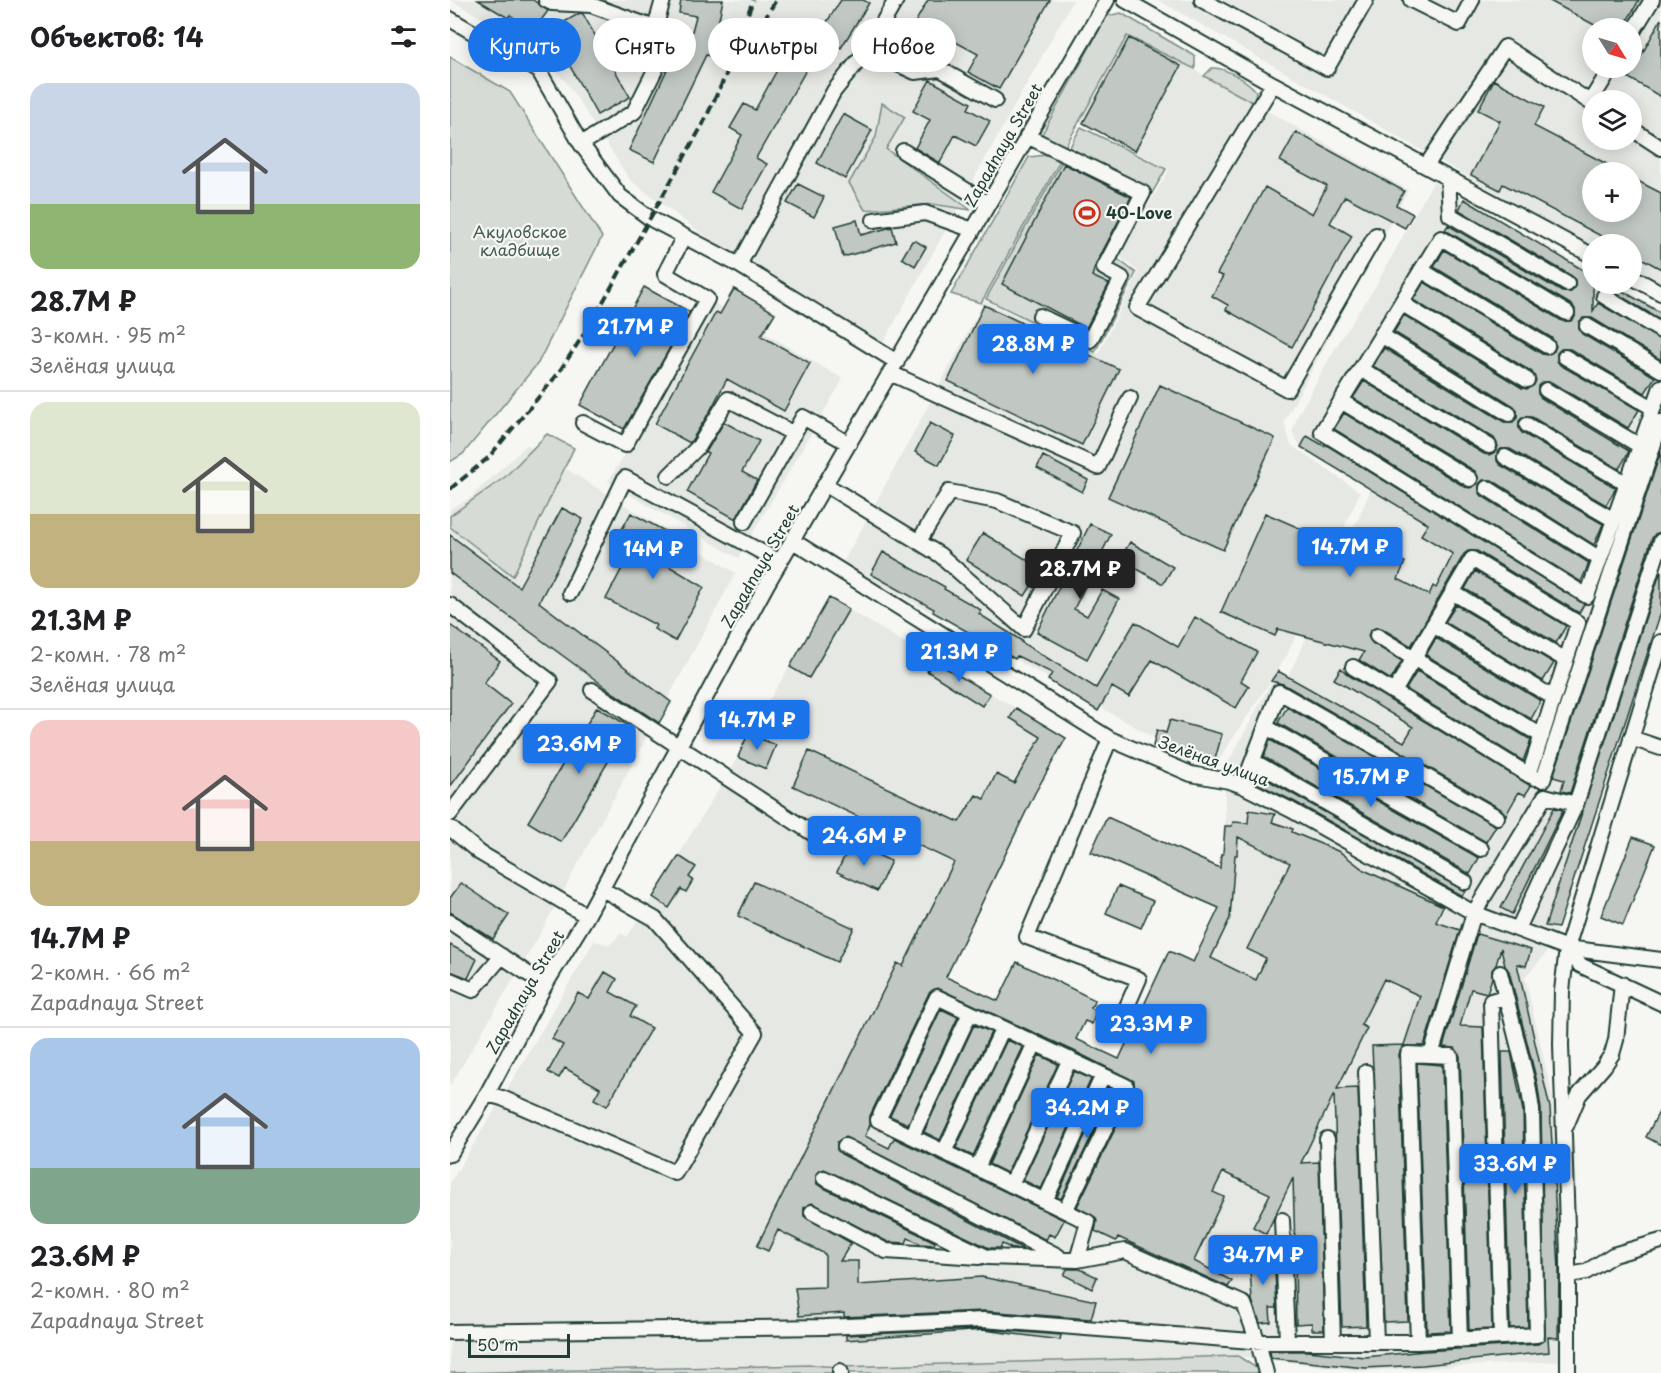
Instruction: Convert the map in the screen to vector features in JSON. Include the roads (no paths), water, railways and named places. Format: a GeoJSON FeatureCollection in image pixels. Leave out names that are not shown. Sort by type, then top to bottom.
{"type":"FeatureCollection","features":[{"type":"Feature","properties":{"kind":"street"},"geometry":{"type":"LineString","coordinates":[[546,0],[552,3],[591,5],[627,18]]}},
{"type":"Feature","properties":{"kind":"street"},"geometry":{"type":"LineString","coordinates":[[658,18],[663,0]]}},
{"type":"Feature","properties":{"kind":"street"},"geometry":{"type":"LineString","coordinates":[[886,18],[896,0]]}},
{"type":"Feature","properties":{"kind":"street","name":"Zapadnaya Street"},"geometry":{"type":"LineString","coordinates":[[450,1154],[487,1094],[545,985],[587,916],[780,562],[1107,0]]}},
{"type":"Feature","properties":{"kind":"street"},"geometry":{"type":"LineString","coordinates":[[1125,0],[1273,84],[1582,250]]}},
{"type":"Feature","properties":{"kind":"street"},"geometry":{"type":"LineString","coordinates":[[1202,0],[1327,68],[1366,0]]}},
{"type":"Feature","properties":{"kind":"street"},"geometry":{"type":"LineString","coordinates":[[1411,0],[1460,24],[1472,0]]}},
{"type":"Feature","properties":{"kind":"street"},"geometry":{"type":"LineString","coordinates":[[1641,18],[1652,0]]}},
{"type":"Feature","properties":{"kind":"street"},"geometry":{"type":"LineString","coordinates":[[450,20],[539,70],[581,144],[620,196],[651,219],[739,265],[893,368],[1098,466],[1130,398]]}},
{"type":"Feature","properties":{"kind":"street"},"geometry":{"type":"LineString","coordinates":[[1426,166],[1505,47],[1582,97]]}},
{"type":"Feature","properties":{"kind":"street"},"geometry":{"type":"LineString","coordinates":[[739,265],[834,91],[851,70]]}},
{"type":"Feature","properties":{"kind":"street"},"geometry":{"type":"LineString","coordinates":[[581,144],[634,112],[654,72]]}},
{"type":"Feature","properties":{"kind":"street"},"geometry":{"type":"LineString","coordinates":[[945,72],[995,100]]}},
{"type":"Feature","properties":{"kind":"street"},"geometry":{"type":"LineString","coordinates":[[1273,84],[1137,308],[1287,389],[1376,235]]}},
{"type":"Feature","properties":{"kind":"street"},"geometry":{"type":"LineString","coordinates":[[1028,136],[1143,193],[1104,268],[1122,278],[1090,340],[1040,316]]}},
{"type":"Feature","properties":{"kind":"street"},"geometry":{"type":"LineString","coordinates":[[1642,136],[1661,148]]}},
{"type":"Feature","properties":{"kind":"street"},"geometry":{"type":"LineString","coordinates":[[903,151],[988,204]]}},
{"type":"Feature","properties":{"kind":"street"},"geometry":{"type":"LineString","coordinates":[[1449,178],[1450,215],[1567,284]]}},
{"type":"Feature","properties":{"kind":"street"},"geometry":{"type":"LineString","coordinates":[[874,220],[925,213],[972,230]]}},
{"type":"Feature","properties":{"kind":"street"},"geometry":{"type":"LineString","coordinates":[[583,423],[625,445],[707,299],[665,274],[684,236]]}},
{"type":"Feature","properties":{"kind":"street"},"geometry":{"type":"LineString","coordinates":[[1567,313],[1441,238],[1322,432],[1587,596],[1661,387]]}},
{"type":"Feature","properties":{"kind":"street"},"geometry":{"type":"LineString","coordinates":[[1421,270],[1547,346]]}},
{"type":"Feature","properties":{"kind":"street"},"geometry":{"type":"LineString","coordinates":[[1642,282],[1661,292]]}},
{"type":"Feature","properties":{"kind":"street"},"geometry":{"type":"LineString","coordinates":[[1604,296],[1661,331]]}},
{"type":"Feature","properties":{"kind":"street"},"geometry":{"type":"LineString","coordinates":[[1401,303],[1527,380]]}},
{"type":"Feature","properties":{"kind":"street"},"geometry":{"type":"LineString","coordinates":[[1587,326],[1661,370]]}},
{"type":"Feature","properties":{"kind":"street"},"geometry":{"type":"LineString","coordinates":[[1381,336],[1509,414]]}},
{"type":"Feature","properties":{"kind":"street"},"geometry":{"type":"LineString","coordinates":[[1565,357],[1653,408]]}},
{"type":"Feature","properties":{"kind":"street"},"geometry":{"type":"LineString","coordinates":[[1361,369],[1489,446]]}},
{"type":"Feature","properties":{"kind":"street"},"geometry":{"type":"LineString","coordinates":[[1546,390],[1640,446]]}},
{"type":"Feature","properties":{"kind":"street"},"geometry":{"type":"LineString","coordinates":[[669,476],[699,446],[728,399],[794,434]]}},
{"type":"Feature","properties":{"kind":"street"},"geometry":{"type":"LineString","coordinates":[[1341,401],[1470,479]]}},
{"type":"Feature","properties":{"kind":"street"},"geometry":{"type":"LineString","coordinates":[[744,522],[803,417],[849,444]]}},
{"type":"Feature","properties":{"kind":"street"},"geometry":{"type":"LineString","coordinates":[[1431,1055],[1474,913],[1545,796],[1543,780],[1661,422]]}},
{"type":"Feature","properties":{"kind":"street"},"geometry":{"type":"LineString","coordinates":[[1527,425],[1627,484]]}},
{"type":"Feature","properties":{"kind":"street"},"geometry":{"type":"LineString","coordinates":[[1505,457],[1614,520]]}},
{"type":"Feature","properties":{"kind":"street"},"geometry":{"type":"LineString","coordinates":[[570,593],[625,478],[780,562]]}},
{"type":"Feature","properties":{"kind":"street"},"geometry":{"type":"LineString","coordinates":[[826,485],[940,555],[1024,628],[1073,533],[997,501],[949,492],[919,542]]}},
{"type":"Feature","properties":{"kind":"street"},"geometry":{"type":"LineString","coordinates":[[1487,488],[1600,559]]}},
{"type":"Feature","properties":{"kind":"street","name":"Зелёная улица"},"geometry":{"type":"LineString","coordinates":[[793,541],[1110,739],[1191,774],[1243,786],[1291,810],[1474,913],[1567,948]]}},
{"type":"Feature","properties":{"kind":"street"},"geometry":{"type":"LineString","coordinates":[[1518,929],[1576,804],[1661,541]]}},
{"type":"Feature","properties":{"kind":"street"},"geometry":{"type":"LineString","coordinates":[[1394,692],[1472,559],[1569,617],[1578,623],[1529,775]]}},
{"type":"Feature","properties":{"kind":"street"},"geometry":{"type":"LineString","coordinates":[[1452,592],[1566,660]]}},
{"type":"Feature","properties":{"kind":"street"},"geometry":{"type":"LineString","coordinates":[[450,605],[550,681],[450,814]]}},
{"type":"Feature","properties":{"kind":"street"},"geometry":{"type":"LineString","coordinates":[[1433,625],[1554,698]]}},
{"type":"Feature","properties":{"kind":"street"},"geometry":{"type":"LineString","coordinates":[[1377,636],[1542,736]]}},
{"type":"Feature","properties":{"kind":"street"},"geometry":{"type":"LineString","coordinates":[[1568,1373],[1569,1275],[1561,1019],[1564,965],[1567,948],[1661,642]]}},
{"type":"Feature","properties":{"kind":"street"},"geometry":{"type":"LineString","coordinates":[[1353,667],[1529,775],[1543,780]]}},
{"type":"Feature","properties":{"kind":"street"},"geometry":{"type":"LineString","coordinates":[[592,690],[821,839]]}},
{"type":"Feature","properties":{"kind":"street"},"geometry":{"type":"LineString","coordinates":[[1243,786],[1278,692],[1497,817]]}},
{"type":"Feature","properties":{"kind":"street"},"geometry":{"type":"LineString","coordinates":[[1266,727],[1481,849]]}},
{"type":"Feature","properties":{"kind":"street"},"geometry":{"type":"LineString","coordinates":[[1631,738],[1661,748]]}},
{"type":"Feature","properties":{"kind":"street"},"geometry":{"type":"LineString","coordinates":[[1110,739],[1027,937],[1139,979],[1115,1034]]}},
{"type":"Feature","properties":{"kind":"street"},"geometry":{"type":"LineString","coordinates":[[1253,761],[1465,882]]}},
{"type":"Feature","properties":{"kind":"street"},"geometry":{"type":"LineString","coordinates":[[1545,796],[1576,804]]}},
{"type":"Feature","properties":{"kind":"street"},"geometry":{"type":"LineString","coordinates":[[450,828],[480,853],[587,916]]}},
{"type":"Feature","properties":{"kind":"street"},"geometry":{"type":"LineString","coordinates":[[487,1094],[502,1098],[675,1173],[755,1033],[655,919],[602,889]]}},
{"type":"Feature","properties":{"kind":"street"},"geometry":{"type":"LineString","coordinates":[[450,922],[545,985]]}},
{"type":"Feature","properties":{"kind":"street"},"geometry":{"type":"LineString","coordinates":[[1567,948],[1661,960]]}},
{"type":"Feature","properties":{"kind":"street"},"geometry":{"type":"LineString","coordinates":[[1567,948],[1580,965],[1661,1004]]}},
{"type":"Feature","properties":{"kind":"street"},"geometry":{"type":"LineString","coordinates":[[450,980],[473,990],[502,957]]}},
{"type":"Feature","properties":{"kind":"street"},"geometry":{"type":"LineString","coordinates":[[450,1332],[825,1327],[983,1320],[1258,1342],[1418,1342],[1537,1335],[1532,1110],[1528,1084],[1500,973]]}},
{"type":"Feature","properties":{"kind":"street"},"geometry":{"type":"LineString","coordinates":[[1564,1135],[1579,1095],[1612,1053],[1622,984]]}},
{"type":"Feature","properties":{"kind":"street"},"geometry":{"type":"LineString","coordinates":[[1065,1211],[1126,1086],[937,997],[878,1120],[912,1136],[1011,1185],[1045,1201],[1065,1211],[1088,1222],[1071,1260]]}},
{"type":"Feature","properties":{"kind":"street"},"geometry":{"type":"LineString","coordinates":[[1501,1337],[1491,1001],[1505,997]]}},
{"type":"Feature","properties":{"kind":"street"},"geometry":{"type":"LineString","coordinates":[[912,1136],[970,1013]]}},
{"type":"Feature","properties":{"kind":"street"},"geometry":{"type":"LineString","coordinates":[[944,1152],[1003,1028]]}},
{"type":"Feature","properties":{"kind":"street"},"geometry":{"type":"LineString","coordinates":[[977,1168],[1035,1043]]}},
{"type":"Feature","properties":{"kind":"street"},"geometry":{"type":"LineString","coordinates":[[1418,1342],[1408,1054],[1451,1056],[1460,1340]]}},
{"type":"Feature","properties":{"kind":"street"},"geometry":{"type":"LineString","coordinates":[[1011,1185],[1070,1059]]}},
{"type":"Feature","properties":{"kind":"street"},"geometry":{"type":"LineString","coordinates":[[1366,1072],[1376,1342]]}},
{"type":"Feature","properties":{"kind":"street"},"geometry":{"type":"LineString","coordinates":[[1045,1201],[1103,1075]]}},
{"type":"Feature","properties":{"kind":"street"},"geometry":{"type":"LineString","coordinates":[[1327,1139],[1333,1341]]}},
{"type":"Feature","properties":{"kind":"street"},"geometry":{"type":"LineString","coordinates":[[845,1146],[1071,1260]]}},
{"type":"Feature","properties":{"kind":"street"},"geometry":{"type":"LineString","coordinates":[[824,1178],[987,1257]]}},
{"type":"Feature","properties":{"kind":"street"},"geometry":{"type":"LineString","coordinates":[[812,1212],[886,1251],[1071,1260],[1125,1251],[1242,1300],[1258,1342],[1266,1373]]}},
{"type":"Feature","properties":{"kind":"street"},"geometry":{"type":"LineString","coordinates":[[1282,1220],[1287,1341]]}},
{"type":"Feature","properties":{"kind":"street"},"geometry":{"type":"LineString","coordinates":[[1569,1275],[1586,1272],[1613,1255],[1661,1241]]}},
{"type":"Feature","properties":{"kind":"railway"},"geometry":{"type":"LineString","coordinates":[[450,489],[488,458],[557,375],[590,325],[703,124],[725,77],[753,0]]}},
{"type":"Feature","properties":{"kind":"railway"},"geometry":{"type":"LineString","coordinates":[[765,18],[776,0]]}},
{"type":"Feature","properties":{"kind":"place","name":"40-Love"},"geometry":{"type":"Point","coordinates":[1087,213]}},
{"type":"Feature","properties":{"kind":"park label","name":"Акуловское кладбище"},"geometry":{"type":"Point","coordinates":[520,241]}}]}
